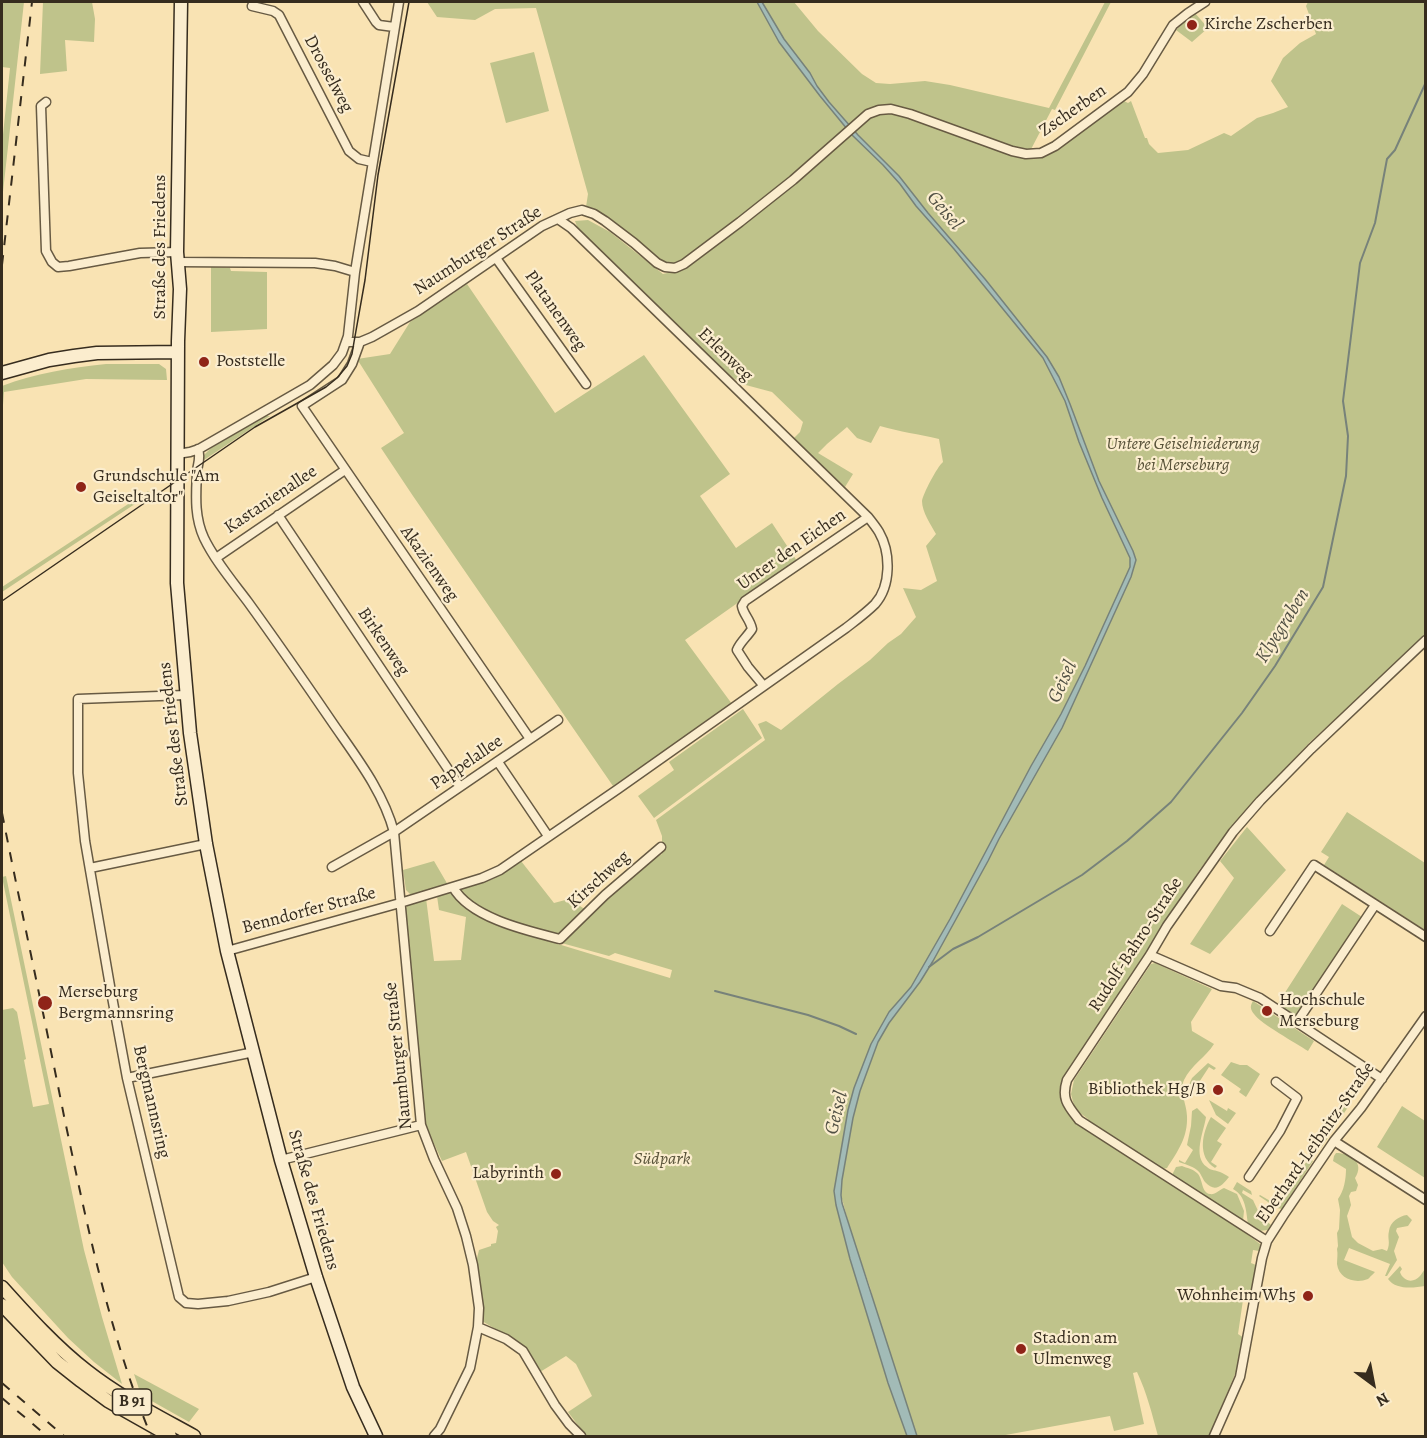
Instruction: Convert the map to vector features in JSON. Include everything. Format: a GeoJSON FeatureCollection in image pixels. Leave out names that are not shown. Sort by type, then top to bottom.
{"type":"FeatureCollection","features":[{"type":"Feature","properties":{"kind":"main road"},"geometry":{"type":"LineString","coordinates":[[2,1281],[24,1311]]}},
{"type":"Feature","properties":{"kind":"main road","name":"B 91"},"geometry":{"type":"LineString","coordinates":[[2,1287],[53,1341],[89,1373],[129,1400],[194,1437]]}},
{"type":"Feature","properties":{"kind":"main road","name":"B 91"},"geometry":{"type":"LineString","coordinates":[[2,1305],[57,1362],[81,1382],[108,1401],[170,1437]]}},
{"type":"Feature","properties":{"kind":"street","name":"Straße des Friedens"},"geometry":{"type":"LineString","coordinates":[[181,2],[177,257],[180,289],[177,583],[190,737],[206,844],[227,951],[281,1160],[316,1278],[353,1387],[376,1437]]}},
{"type":"Feature","properties":{"kind":"street"},"geometry":{"type":"LineString","coordinates":[[363,2],[379,25],[394,27]]}},
{"type":"Feature","properties":{"kind":"street"},"geometry":{"type":"LineString","coordinates":[[177,454],[198,449],[310,385],[342,354],[347,342],[355,272],[399,2]]}},
{"type":"Feature","properties":{"kind":"street","name":"Zscherben"},"geometry":{"type":"LineString","coordinates":[[844,135],[868,114],[891,109],[1012,151],[1026,154],[1041,153],[1055,146],[1128,92],[1143,74],[1173,25],[1188,12],[1205,2]]}},
{"type":"Feature","properties":{"kind":"street","name":"Drosselweg"},"geometry":{"type":"LineString","coordinates":[[252,6],[273,10],[279,15],[350,151],[359,159],[372,162]]}},
{"type":"Feature","properties":{"kind":"street"},"geometry":{"type":"LineString","coordinates":[[46,102],[41,106],[46,251],[58,267],[140,253],[177,257],[315,263],[355,272]]}},
{"type":"Feature","properties":{"kind":"street","name":"Naumburger Straße"},"geometry":{"type":"LineString","coordinates":[[347,342],[360,342],[372,337],[418,311],[542,226],[582,210],[594,214],[657,263],[675,268],[684,264],[740,222],[844,135]]}},
{"type":"Feature","properties":{"kind":"street","name":"Erlenweg"},"geometry":{"type":"LineString","coordinates":[[558,219],[571,228],[868,517]]}},
{"type":"Feature","properties":{"kind":"street","name":"Platanenweg"},"geometry":{"type":"LineString","coordinates":[[496,258],[586,384]]}},
{"type":"Feature","properties":{"kind":"street","name":"Akazienweg"},"geometry":{"type":"LineString","coordinates":[[360,342],[352,364],[342,380],[302,406],[530,739]]}},
{"type":"Feature","properties":{"kind":"street"},"geometry":{"type":"LineString","coordinates":[[2,373],[49,360],[97,353],[178,352]]}},
{"type":"Feature","properties":{"kind":"street","name":"Naumburger Straße"},"geometry":{"type":"LineString","coordinates":[[198,449],[200,458],[197,467],[196,514],[204,539],[369,775],[390,816],[394,832],[421,1125],[457,1208],[469,1247],[479,1308],[478,1327],[470,1368],[437,1433]]}},
{"type":"Feature","properties":{"kind":"street","name":"Kastanienallee"},"geometry":{"type":"LineString","coordinates":[[216,558],[345,470]]}},
{"type":"Feature","properties":{"kind":"street","name":"Birkenweg"},"geometry":{"type":"LineString","coordinates":[[278,515],[460,787]]}},
{"type":"Feature","properties":{"kind":"street","name":"Unter den Eichen"},"geometry":{"type":"LineString","coordinates":[[400,903],[482,878],[500,870],[846,628],[876,603],[886,582],[888,563],[885,547],[880,533],[868,517],[745,601],[742,610],[751,622],[752,629],[737,650],[748,668],[763,685]]}},
{"type":"Feature","properties":{"kind":"street","name":"Rudolf-Bahro-Straße"},"geometry":{"type":"LineString","coordinates":[[1267,1241],[1079,1120],[1065,1101],[1064,1090],[1067,1080],[1167,926],[1238,826],[1311,749],[1425,640]]}},
{"type":"Feature","properties":{"kind":"street","name":"Bergmannsring"},"geometry":{"type":"LineString","coordinates":[[186,695],[78,699],[78,773],[85,841],[127,1078],[179,1297],[186,1303],[198,1304],[228,1301],[316,1278]]}},
{"type":"Feature","properties":{"kind":"street","name":"Pappelallee"},"geometry":{"type":"LineString","coordinates":[[394,832],[558,720]]}},
{"type":"Feature","properties":{"kind":"street"},"geometry":{"type":"LineString","coordinates":[[498,762],[548,836]]}},
{"type":"Feature","properties":{"kind":"street"},"geometry":{"type":"LineString","coordinates":[[332,867],[394,832]]}},
{"type":"Feature","properties":{"kind":"street"},"geometry":{"type":"LineString","coordinates":[[90,868],[206,844]]}},
{"type":"Feature","properties":{"kind":"street","name":"Kirschweg"},"geometry":{"type":"LineString","coordinates":[[453,887],[462,900],[478,911],[517,927],[560,939],[661,847]]}},
{"type":"Feature","properties":{"kind":"street"},"geometry":{"type":"LineString","coordinates":[[1270,931],[1314,866],[1425,937]]}},
{"type":"Feature","properties":{"kind":"street","name":"Benndorfer Straße"},"geometry":{"type":"LineString","coordinates":[[227,951],[400,903]]}},
{"type":"Feature","properties":{"kind":"street"},"geometry":{"type":"LineString","coordinates":[[1297,1022],[1375,905]]}},
{"type":"Feature","properties":{"kind":"street"},"geometry":{"type":"LineString","coordinates":[[1150,955],[1221,986],[1236,988],[1260,998],[1382,1079]]}},
{"type":"Feature","properties":{"kind":"street","name":"Eberhard-Leibnitz-Straße"},"geometry":{"type":"LineString","coordinates":[[1214,1437],[1240,1377],[1267,1241],[1334,1141],[1361,1108],[1425,1016]]}},
{"type":"Feature","properties":{"kind":"street"},"geometry":{"type":"LineString","coordinates":[[127,1078],[254,1053]]}},
{"type":"Feature","properties":{"kind":"street"},"geometry":{"type":"LineString","coordinates":[[1249,1177],[1280,1131],[1297,1098],[1276,1082]]}},
{"type":"Feature","properties":{"kind":"street"},"geometry":{"type":"LineString","coordinates":[[281,1160],[421,1125]]}},
{"type":"Feature","properties":{"kind":"street"},"geometry":{"type":"LineString","coordinates":[[1334,1141],[1425,1200]]}},
{"type":"Feature","properties":{"kind":"street"},"geometry":{"type":"LineString","coordinates":[[478,1327],[506,1339],[523,1351],[555,1405],[581,1437]]}},
{"type":"Feature","properties":{"kind":"street"},"geometry":{"type":"LineString","coordinates":[[437,1433],[448,1437]]}},
{"type":"Feature","properties":{"kind":"green space"},"geometry":{"type":"Polygon","coordinates":[[[2,2],[24,2],[2,201],[2,144],[10,68],[2,67],[2,2]]]}},
{"type":"Feature","properties":{"kind":"green space"},"geometry":{"type":"Polygon","coordinates":[[[43,2],[92,2],[95,19],[94,42],[65,40],[67,71],[40,74],[43,2]]]}},
{"type":"Feature","properties":{"kind":"green space"},"geometry":{"type":"Polygon","coordinates":[[[427,2],[794,2],[818,31],[862,74],[876,83],[925,81],[1049,108],[1105,2],[1111,2],[1055,110],[1052,109],[1028,155],[1034,157],[1120,101],[1128,103],[1131,101],[1145,138],[1158,153],[1188,150],[1224,133],[1231,136],[1257,118],[1288,107],[1271,81],[1283,58],[1300,43],[1316,34],[1306,6],[1308,2],[1425,2],[1425,637],[1310,742],[1256,799],[1200,869],[1062,1086],[1062,1098],[1068,1113],[1230,1221],[1261,1246],[1259,1251],[1253,1250],[1251,1263],[1256,1265],[1250,1301],[1243,1300],[1238,1334],[1244,1338],[1238,1367],[1209,1436],[1158,1436],[1137,1372],[1133,1373],[1144,1424],[1114,1431],[1110,1416],[1000,1436],[917,1436],[878,1319],[841,1195],[853,1118],[877,1044],[873,1041],[854,1088],[848,1110],[834,1191],[850,1259],[888,1383],[907,1436],[586,1436],[568,1412],[592,1396],[576,1364],[566,1356],[540,1372],[519,1343],[482,1321],[476,1262],[479,1250],[496,1243],[498,1231],[496,1227],[499,1225],[487,1212],[466,1152],[442,1161],[425,1122],[405,913],[407,906],[426,898],[434,961],[461,960],[466,917],[439,910],[437,896],[493,879],[521,861],[554,903],[569,899],[583,908],[593,908],[628,875],[662,854],[662,836],[656,820],[765,740],[758,724],[766,721],[781,730],[870,660],[901,634],[916,617],[903,588],[921,590],[937,581],[926,546],[936,534],[925,514],[922,501],[937,469],[943,462],[939,439],[880,426],[871,443],[857,438],[847,427],[818,453],[853,474],[845,487],[792,440],[800,432],[803,422],[772,392],[742,384],[723,371],[578,229],[575,221],[588,220],[610,232],[663,274],[675,271],[663,264],[611,220],[586,207],[588,194],[536,8],[495,9],[475,20],[437,17],[427,2]],[[492,924],[670,978],[672,970],[615,953],[609,956],[492,924]]]}},
{"type":"Feature","properties":{"kind":"green space"},"geometry":{"type":"Polygon","coordinates":[[[1194,12],[1208,28],[1192,42],[1176,30],[1194,12]]]}},
{"type":"Feature","properties":{"kind":"green space"},"geometry":{"type":"Polygon","coordinates":[[[534,52],[549,111],[506,123],[490,63],[534,52]]]}},
{"type":"Feature","properties":{"kind":"green space"},"geometry":{"type":"Polygon","coordinates":[[[211,267],[230,268],[231,271],[267,272],[267,329],[211,332],[211,267]]]}},
{"type":"Feature","properties":{"kind":"green space"},"geometry":{"type":"Polygon","coordinates":[[[467,284],[555,413],[644,355],[730,474],[700,496],[736,548],[772,523],[797,561],[685,640],[732,704],[613,786],[381,448],[404,433],[357,359],[390,354],[410,322],[467,284]]]}},
{"type":"Feature","properties":{"kind":"green space"},"geometry":{"type":"Polygon","coordinates":[[[106,364],[159,364],[166,369],[167,380],[86,379],[4,392],[2,418],[2,386],[53,372],[106,364]]]}},
{"type":"Feature","properties":{"kind":"green space"},"geometry":{"type":"Polygon","coordinates":[[[265,416],[270,416],[201,462],[203,456],[211,448],[265,416]]]}},
{"type":"Feature","properties":{"kind":"green space"},"geometry":{"type":"Polygon","coordinates":[[[148,491],[150,494],[2,592],[2,587],[148,491]]]}},
{"type":"Feature","properties":{"kind":"green space"},"geometry":{"type":"Polygon","coordinates":[[[743,709],[762,738],[654,818],[638,796],[674,770],[669,762],[743,709]]]}},
{"type":"Feature","properties":{"kind":"green space"},"geometry":{"type":"Polygon","coordinates":[[[1347,812],[1425,863],[1425,930],[1324,865],[1329,857],[1321,852],[1347,812]]]}},
{"type":"Feature","properties":{"kind":"green space"},"geometry":{"type":"Polygon","coordinates":[[[1247,827],[1286,870],[1210,954],[1190,944],[1234,878],[1220,861],[1247,827]]]}},
{"type":"Feature","properties":{"kind":"green space"},"geometry":{"type":"Polygon","coordinates":[[[434,861],[448,885],[415,895],[410,894],[406,890],[403,870],[434,861]]]}},
{"type":"Feature","properties":{"kind":"green space"},"geometry":{"type":"Polygon","coordinates":[[[6,876],[84,1250],[122,1384],[68,1338],[12,1277],[2,1262],[2,1010],[13,1008],[17,1012],[33,1107],[49,1104],[2,877],[6,876]]]}},
{"type":"Feature","properties":{"kind":"green space"},"geometry":{"type":"Polygon","coordinates":[[[1342,904],[1362,917],[1297,1017],[1277,1005],[1342,904]]]}},
{"type":"Feature","properties":{"kind":"green space"},"geometry":{"type":"Polygon","coordinates":[[[1155,963],[1212,989],[1191,1022],[1192,1031],[1214,1044],[1184,1080],[1182,1089],[1187,1112],[1186,1131],[1175,1156],[1167,1168],[1163,1169],[1087,1124],[1088,1119],[1075,1109],[1071,1094],[1074,1080],[1151,964],[1155,963]]]}},
{"type":"Feature","properties":{"kind":"green space"},"geometry":{"type":"Polygon","coordinates":[[[1253,1001],[1314,1041],[1308,1051],[1258,1018],[1251,1009],[1253,1001]]]}},
{"type":"Feature","properties":{"kind":"green space"},"geometry":{"type":"Polygon","coordinates":[[[1231,1062],[1247,1065],[1260,1074],[1246,1097],[1239,1092],[1241,1089],[1221,1075],[1231,1062]]]}},
{"type":"Feature","properties":{"kind":"green space"},"geometry":{"type":"Polygon","coordinates":[[[1208,1063],[1216,1068],[1214,1070],[1209,1067],[1194,1090],[1188,1087],[1192,1078],[1208,1063]]]}},
{"type":"Feature","properties":{"kind":"green space"},"geometry":{"type":"Polygon","coordinates":[[[1347,1098],[1352,1101],[1321,1148],[1317,1145],[1347,1098]]]}},
{"type":"Feature","properties":{"kind":"green space"},"geometry":{"type":"Polygon","coordinates":[[[1209,1100],[1227,1111],[1228,1108],[1236,1113],[1228,1124],[1216,1115],[1209,1100]]]}},
{"type":"Feature","properties":{"kind":"green space"},"geometry":{"type":"Polygon","coordinates":[[[1402,1106],[1425,1121],[1425,1178],[1377,1147],[1402,1106]]]}},
{"type":"Feature","properties":{"kind":"green space"},"geometry":{"type":"Polygon","coordinates":[[[1197,1108],[1206,1117],[1201,1136],[1200,1157],[1210,1169],[1229,1177],[1215,1188],[1205,1182],[1197,1170],[1179,1162],[1179,1160],[1185,1163],[1193,1150],[1187,1145],[1192,1111],[1197,1108]]]}},
{"type":"Feature","properties":{"kind":"green space"},"geometry":{"type":"Polygon","coordinates":[[[1211,1117],[1226,1128],[1217,1141],[1222,1144],[1211,1162],[1217,1166],[1215,1168],[1209,1163],[1203,1151],[1205,1130],[1211,1117]]]}},
{"type":"Feature","properties":{"kind":"green space"},"geometry":{"type":"Polygon","coordinates":[[[1336,1153],[1347,1155],[1357,1163],[1358,1173],[1355,1178],[1358,1185],[1356,1191],[1351,1192],[1349,1196],[1351,1205],[1347,1216],[1352,1237],[1358,1243],[1373,1251],[1382,1249],[1387,1251],[1389,1231],[1393,1222],[1407,1215],[1412,1220],[1408,1226],[1397,1228],[1399,1237],[1394,1251],[1397,1260],[1387,1276],[1385,1276],[1390,1264],[1349,1248],[1344,1260],[1375,1272],[1368,1279],[1358,1281],[1344,1277],[1338,1269],[1337,1233],[1340,1210],[1338,1199],[1344,1185],[1346,1169],[1333,1161],[1336,1153]]]}},
{"type":"Feature","properties":{"kind":"green space"},"geometry":{"type":"Polygon","coordinates":[[[1309,1158],[1313,1161],[1282,1209],[1259,1196],[1277,1205],[1309,1158]]]}},
{"type":"Feature","properties":{"kind":"green space"},"geometry":{"type":"Polygon","coordinates":[[[1182,1166],[1197,1173],[1207,1193],[1214,1194],[1224,1188],[1237,1194],[1244,1211],[1243,1221],[1172,1175],[1176,1167],[1182,1166]]]}},
{"type":"Feature","properties":{"kind":"green space"},"geometry":{"type":"Polygon","coordinates":[[[1237,1182],[1251,1191],[1252,1195],[1243,1190],[1242,1193],[1253,1200],[1260,1215],[1271,1225],[1268,1230],[1259,1231],[1248,1224],[1243,1200],[1233,1189],[1237,1182]]]}},
{"type":"Feature","properties":{"kind":"green space"},"geometry":{"type":"Polygon","coordinates":[[[1400,1266],[1401,1275],[1409,1280],[1417,1278],[1425,1269],[1425,1286],[1405,1287],[1391,1283],[1388,1279],[1400,1266]]]}},
{"type":"Feature","properties":{"kind":"green space"},"geometry":{"type":"Polygon","coordinates":[[[134,1374],[199,1409],[189,1422],[141,1395],[134,1374]]]}},
{"type":"Feature","properties":{"kind":"water"},"geometry":{"type":"Polygon","coordinates":[[[757,2],[762,2],[784,39],[829,102],[899,176],[1047,357],[1059,377],[1099,481],[1136,560],[1131,577],[1062,728],[933,961],[878,1042],[853,1118],[842,1180],[842,1203],[917,1436],[907,1436],[888,1383],[836,1205],[834,1191],[848,1110],[871,1044],[889,1012],[911,987],[1061,714],[1130,567],[1130,558],[1102,498],[1065,401],[1043,358],[900,184],[852,135],[820,96],[779,42],[757,2]]]}},
{"type":"Feature","properties":{"kind":"waterway","name":"Klyegraben"},"geometry":{"type":"LineString","coordinates":[[929,967],[953,949],[978,937],[1082,875],[1127,841],[1171,802],[1242,713],[1275,666],[1323,587],[1346,476],[1348,436],[1343,401],[1360,263],[1375,223],[1387,159],[1395,150],[1426,82]]}},
{"type":"Feature","properties":{"kind":"waterway"},"geometry":{"type":"LineString","coordinates":[[715,991],[808,1015],[856,1034]]}},
{"type":"Feature","properties":{"kind":"tram line"},"geometry":{"type":"LineString","coordinates":[[2,601],[255,427],[326,387],[347,366],[352,354],[365,280],[378,175],[409,2]]}},
{"type":"Feature","properties":{"kind":"railway"},"geometry":{"type":"LineString","coordinates":[[2,265],[32,2]]}},
{"type":"Feature","properties":{"kind":"railway"},"geometry":{"type":"LineString","coordinates":[[2,813],[64,1116],[100,1278],[123,1358],[151,1436]]}},
{"type":"Feature","properties":{"kind":"railway"},"geometry":{"type":"LineString","coordinates":[[2,1383],[64,1436]]}},
{"type":"Feature","properties":{"kind":"railway"},"geometry":{"type":"LineString","coordinates":[[2,1398],[47,1436]]}},
{"type":"Feature","properties":{"kind":"place","name":"Kirche Zscherben"},"geometry":{"type":"Point","coordinates":[1192,25]}},
{"type":"Feature","properties":{"kind":"place","name":"Poststelle"},"geometry":{"type":"Point","coordinates":[204,362]}},
{"type":"Feature","properties":{"kind":"place","name":"Grundschule \"Am Geiseltaltor\""},"geometry":{"type":"Point","coordinates":[81,487]}},
{"type":"Feature","properties":{"kind":"place","name":"Merseburg Bergmannsring"},"geometry":{"type":"Point","coordinates":[45,1003]}},
{"type":"Feature","properties":{"kind":"place","name":"Hochschule Merseburg"},"geometry":{"type":"Point","coordinates":[1267,1011]}},
{"type":"Feature","properties":{"kind":"place","name":"Bibliothek Hg/B"},"geometry":{"type":"Point","coordinates":[1218,1090]}},
{"type":"Feature","properties":{"kind":"place","name":"Labyrinth"},"geometry":{"type":"Point","coordinates":[556,1174]}},
{"type":"Feature","properties":{"kind":"place","name":"Wohnheim Wh5"},"geometry":{"type":"Point","coordinates":[1308,1296]}},
{"type":"Feature","properties":{"kind":"place","name":"Stadion am Ulmenweg"},"geometry":{"type":"Point","coordinates":[1021,1349]}},
{"type":"Feature","properties":{"kind":"water label","name":"Geisel"},"geometry":{"type":"Point","coordinates":[944,211]}},
{"type":"Feature","properties":{"kind":"water label","name":"Geisel"},"geometry":{"type":"Point","coordinates":[1063,682]}},
{"type":"Feature","properties":{"kind":"water label","name":"Geisel"},"geometry":{"type":"Point","coordinates":[837,1113]}},
{"type":"Feature","properties":{"kind":"park label","name":"Untere Geiselniederung bei Merseburg"},"geometry":{"type":"Point","coordinates":[1183,455]}},
{"type":"Feature","properties":{"kind":"park label","name":"Südpark"},"geometry":{"type":"Point","coordinates":[662,1160]}}]}
